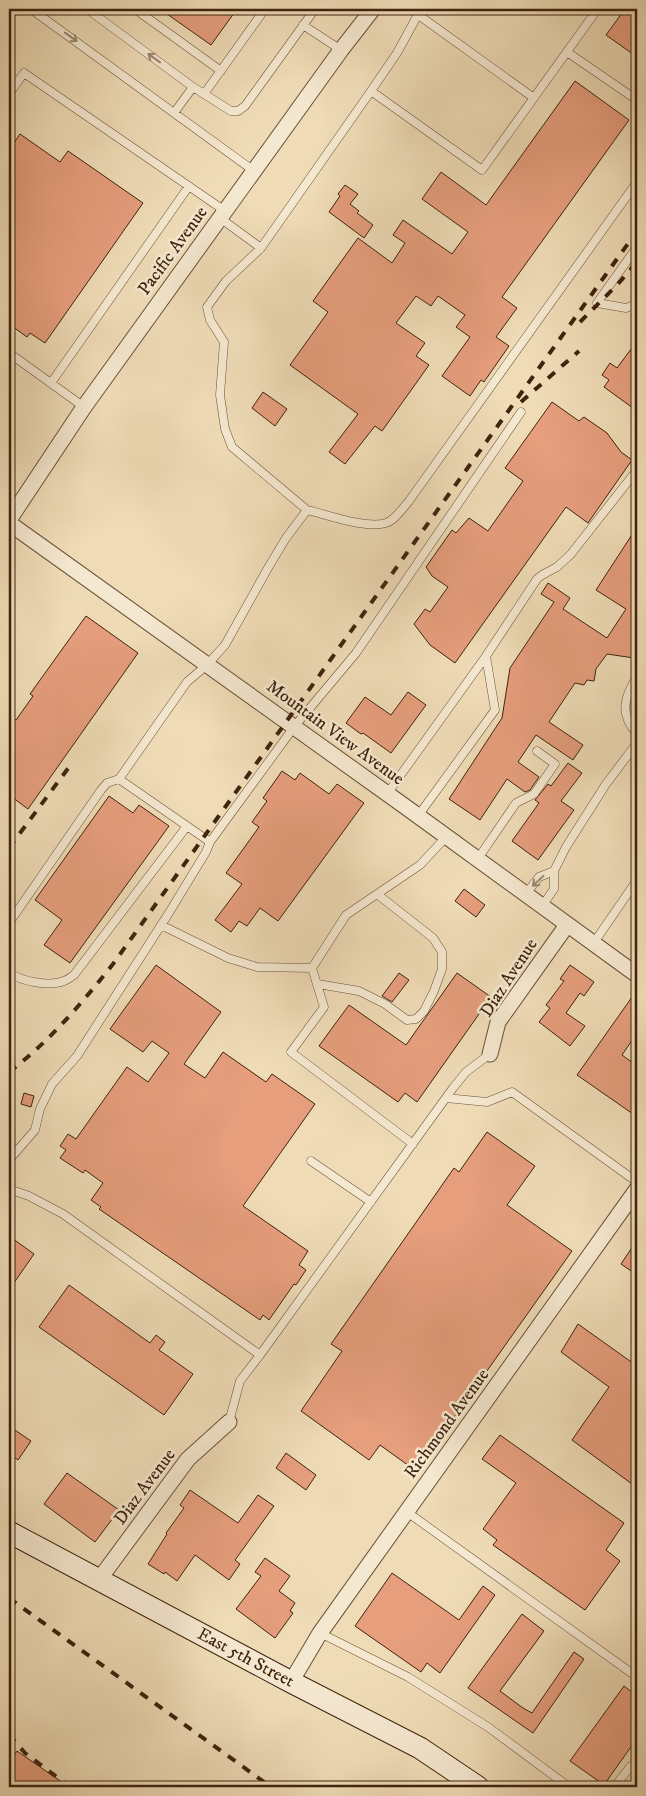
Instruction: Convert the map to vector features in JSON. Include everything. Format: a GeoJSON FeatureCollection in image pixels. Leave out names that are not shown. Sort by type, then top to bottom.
{"type":"FeatureCollection","features":[{"type":"Feature","properties":{"kind":"main road","name":"East 5th Street"},"geometry":{"type":"LineString","coordinates":[[9,1532],[98,1581],[420,1748],[478,1787]]}},
{"type":"Feature","properties":{"kind":"street","name":"Pacific Avenue"},"geometry":{"type":"LineString","coordinates":[[9,522],[84,407],[341,50],[373,9]]}},
{"type":"Feature","properties":{"kind":"street","name":"Mountain View Avenue"},"geometry":{"type":"LineString","coordinates":[[9,522],[637,975]]}},
{"type":"Feature","properties":{"kind":"street","name":"Diaz Avenue"},"geometry":{"type":"LineString","coordinates":[[490,1054],[498,1022],[567,925]]}},
{"type":"Feature","properties":{"kind":"street","name":"Richmond Avenue"},"geometry":{"type":"LineString","coordinates":[[291,1682],[320,1633],[637,1190]]}},
{"type":"Feature","properties":{"kind":"street","name":"Diaz Avenue"},"geometry":{"type":"LineString","coordinates":[[98,1581],[188,1459],[229,1422]]}},
{"type":"Feature","properties":{"kind":"lane"},"geometry":{"type":"LineString","coordinates":[[31,9],[254,171]]}},
{"type":"Feature","properties":{"kind":"lane"},"geometry":{"type":"LineString","coordinates":[[86,9],[193,87],[231,111],[238,111],[245,106],[315,9]]}},
{"type":"Feature","properties":{"kind":"lane"},"geometry":{"type":"LineString","coordinates":[[134,9],[221,71]]}},
{"type":"Feature","properties":{"kind":"lane"},"geometry":{"type":"LineString","coordinates":[[204,94],[266,9]]}},
{"type":"Feature","properties":{"kind":"lane"},"geometry":{"type":"LineString","coordinates":[[410,9],[419,12],[534,98]]}},
{"type":"Feature","properties":{"kind":"lane"},"geometry":{"type":"LineString","coordinates":[[371,91],[482,170],[594,14],[586,9]]}},
{"type":"Feature","properties":{"kind":"lane"},"geometry":{"type":"LineString","coordinates":[[419,12],[397,53],[261,248],[226,281],[207,308],[210,320],[224,342],[220,395],[225,429],[232,447],[307,510],[365,523],[387,522],[397,515],[637,182]]}},
{"type":"Feature","properties":{"kind":"lane"},"geometry":{"type":"LineString","coordinates":[[303,25],[341,50]]}},
{"type":"Feature","properties":{"kind":"lane"},"geometry":{"type":"LineString","coordinates":[[567,52],[637,100]]}},
{"type":"Feature","properties":{"kind":"lane"},"geometry":{"type":"LineString","coordinates":[[9,94],[24,73],[189,186],[261,248]]}},
{"type":"Feature","properties":{"kind":"lane"},"geometry":{"type":"LineString","coordinates":[[174,113],[193,87]]}},
{"type":"Feature","properties":{"kind":"lane"},"geometry":{"type":"LineString","coordinates":[[51,383],[189,186]]}},
{"type":"Feature","properties":{"kind":"lane"},"geometry":{"type":"LineString","coordinates":[[637,247],[597,303],[626,308],[637,304]]}},
{"type":"Feature","properties":{"kind":"lane"},"geometry":{"type":"LineString","coordinates":[[9,353],[84,407]]}},
{"type":"Feature","properties":{"kind":"lane"},"geometry":{"type":"LineString","coordinates":[[9,1160],[35,1130],[40,1109],[49,1089],[77,1056],[161,926],[206,852],[210,842],[294,727],[356,653],[521,412]]}},
{"type":"Feature","properties":{"kind":"lane"},"geometry":{"type":"LineString","coordinates":[[387,794],[486,656],[537,579],[557,567],[571,554],[637,470]]}},
{"type":"Feature","properties":{"kind":"lane"},"geometry":{"type":"LineString","coordinates":[[9,923],[101,790],[107,783],[119,779],[187,682],[226,645],[286,538],[307,510]]}},
{"type":"Feature","properties":{"kind":"lane"},"geometry":{"type":"LineString","coordinates":[[418,816],[494,710],[486,656]]}},
{"type":"Feature","properties":{"kind":"lane"},"geometry":{"type":"LineString","coordinates":[[637,677],[629,690],[624,708],[637,734]]}},
{"type":"Feature","properties":{"kind":"lane"},"geometry":{"type":"LineString","coordinates":[[542,906],[554,889],[554,871],[566,847],[606,784],[637,743]]}},
{"type":"Feature","properties":{"kind":"lane"},"geometry":{"type":"LineString","coordinates":[[477,860],[516,803],[534,794],[555,764],[537,751]]}},
{"type":"Feature","properties":{"kind":"lane"},"geometry":{"type":"LineString","coordinates":[[119,779],[210,842]]}},
{"type":"Feature","properties":{"kind":"lane"},"geometry":{"type":"LineString","coordinates":[[9,973],[18,979],[41,983],[62,982],[74,975],[188,826]]}},
{"type":"Feature","properties":{"kind":"lane"},"geometry":{"type":"LineString","coordinates":[[312,968],[346,915],[420,865],[446,837]]}},
{"type":"Feature","properties":{"kind":"lane"},"geometry":{"type":"LineString","coordinates":[[525,895],[538,877],[554,871]]}},
{"type":"Feature","properties":{"kind":"lane"},"geometry":{"type":"LineString","coordinates":[[593,944],[637,880]]}},
{"type":"Feature","properties":{"kind":"lane"},"geometry":{"type":"LineString","coordinates":[[318,984],[359,990],[385,1004],[406,1020],[416,1019],[424,1011],[442,969],[442,952],[434,938],[377,894]]}},
{"type":"Feature","properties":{"kind":"lane"},"geometry":{"type":"LineString","coordinates":[[161,926],[228,958],[257,967],[312,968]]}},
{"type":"Feature","properties":{"kind":"lane"},"geometry":{"type":"LineString","coordinates":[[312,968],[324,1007],[291,1052],[413,1144]]}},
{"type":"Feature","properties":{"kind":"lane"},"geometry":{"type":"LineString","coordinates":[[229,1422],[240,1381],[446,1098],[466,1072],[490,1054]]}},
{"type":"Feature","properties":{"kind":"lane"},"geometry":{"type":"LineString","coordinates":[[446,1098],[486,1102],[512,1092],[637,1182]]}},
{"type":"Feature","properties":{"kind":"lane"},"geometry":{"type":"LineString","coordinates":[[312,1161],[371,1202]]}},
{"type":"Feature","properties":{"kind":"lane"},"geometry":{"type":"LineString","coordinates":[[9,1189],[29,1196],[63,1214],[260,1355]]}},
{"type":"Feature","properties":{"kind":"lane"},"geometry":{"type":"LineString","coordinates":[[407,1512],[637,1677]]}},
{"type":"Feature","properties":{"kind":"lane"},"geometry":{"type":"LineString","coordinates":[[320,1633],[408,1677],[488,1727],[569,1787]]}},
{"type":"Feature","properties":{"kind":"lane"},"geometry":{"type":"LineString","coordinates":[[614,1787],[630,1766],[637,1765]]}},
{"type":"Feature","properties":{"kind":"building"},"geometry":{"type":"Polygon","coordinates":[[[160,9],[237,9],[211,45],[160,9]]]}},
{"type":"Feature","properties":{"kind":"building"},"geometry":{"type":"Polygon","coordinates":[[[625,9],[637,9],[637,57],[606,35],[625,9]]]}},
{"type":"Feature","properties":{"kind":"building"},"geometry":{"type":"Polygon","coordinates":[[[575,81],[629,120],[502,297],[517,308],[496,337],[509,346],[484,382],[481,380],[470,396],[442,376],[470,337],[456,327],[465,315],[438,296],[431,306],[416,296],[396,323],[425,343],[416,356],[429,365],[382,431],[375,426],[345,464],[329,452],[358,414],[290,365],[328,312],[313,301],[358,238],[392,263],[405,243],[393,235],[403,220],[452,254],[468,232],[422,199],[441,172],[486,205],[575,81]]]}},
{"type":"Feature","properties":{"kind":"building"},"geometry":{"type":"Polygon","coordinates":[[[20,134],[60,162],[68,151],[143,203],[45,343],[30,333],[27,337],[9,324],[9,150],[20,134]]]}},
{"type":"Feature","properties":{"kind":"building"},"geometry":{"type":"Polygon","coordinates":[[[345,185],[358,194],[350,204],[359,211],[357,213],[373,225],[364,238],[329,212],[345,185]]]}},
{"type":"Feature","properties":{"kind":"building"},"geometry":{"type":"Polygon","coordinates":[[[637,341],[637,411],[604,387],[609,380],[602,375],[610,363],[617,368],[637,341]]]}},
{"type":"Feature","properties":{"kind":"building"},"geometry":{"type":"Polygon","coordinates":[[[263,392],[287,409],[275,426],[252,408],[263,392]]]}},
{"type":"Feature","properties":{"kind":"building"},"geometry":{"type":"Polygon","coordinates":[[[552,402],[579,421],[584,417],[607,433],[621,452],[632,460],[588,523],[566,507],[455,663],[430,645],[414,624],[425,609],[430,612],[448,587],[432,576],[426,567],[452,530],[456,533],[469,518],[488,531],[523,481],[505,468],[552,402]]]}},
{"type":"Feature","properties":{"kind":"building"},"geometry":{"type":"Polygon","coordinates":[[[637,527],[637,653],[634,658],[607,654],[596,669],[594,681],[587,680],[584,685],[575,683],[549,722],[583,745],[573,760],[536,735],[518,762],[539,777],[530,790],[525,792],[507,779],[480,820],[449,799],[502,718],[510,668],[554,602],[541,594],[548,583],[570,598],[563,609],[607,638],[626,609],[596,590],[637,527]]]}},
{"type":"Feature","properties":{"kind":"building"},"geometry":{"type":"Polygon","coordinates":[[[86,616],[138,653],[28,809],[9,795],[9,716],[16,720],[33,696],[30,694],[86,616]]]}},
{"type":"Feature","properties":{"kind":"building"},"geometry":{"type":"Polygon","coordinates":[[[408,692],[426,705],[391,753],[346,723],[365,697],[391,715],[408,692]]]}},
{"type":"Feature","properties":{"kind":"building"},"geometry":{"type":"Polygon","coordinates":[[[568,763],[582,773],[561,801],[574,810],[538,860],[512,841],[539,803],[535,800],[548,784],[551,786],[568,763]]]}},
{"type":"Feature","properties":{"kind":"building"},"geometry":{"type":"Polygon","coordinates":[[[282,771],[295,780],[300,773],[329,794],[337,784],[364,803],[278,921],[260,908],[247,926],[239,921],[231,932],[215,920],[242,884],[226,873],[259,827],[252,822],[267,801],[263,798],[282,771]]]}},
{"type":"Feature","properties":{"kind":"building"},"geometry":{"type":"Polygon","coordinates":[[[109,796],[133,813],[139,805],[169,826],[70,963],[44,945],[62,920],[35,900],[109,796]]]}},
{"type":"Feature","properties":{"kind":"building"},"geometry":{"type":"Polygon","coordinates":[[[464,889],[485,905],[476,917],[455,901],[464,889]]]}},
{"type":"Feature","properties":{"kind":"building"},"geometry":{"type":"Polygon","coordinates":[[[156,965],[221,1012],[184,1064],[205,1078],[223,1052],[266,1082],[272,1074],[315,1104],[243,1206],[308,1251],[299,1265],[306,1270],[269,1320],[263,1315],[260,1320],[99,1209],[101,1207],[91,1200],[103,1183],[85,1170],[83,1173],[60,1158],[66,1150],[60,1146],[68,1134],[76,1139],[127,1067],[148,1082],[169,1053],[152,1041],[143,1052],[110,1029],[156,965]]]}},
{"type":"Feature","properties":{"kind":"building"},"geometry":{"type":"Polygon","coordinates":[[[570,965],[594,982],[584,996],[580,993],[566,1013],[585,1026],[570,1046],[539,1022],[550,1008],[546,1005],[564,981],[560,979],[570,965]]]}},
{"type":"Feature","properties":{"kind":"building"},"geometry":{"type":"Polygon","coordinates":[[[399,973],[409,980],[392,1002],[382,996],[399,973]]]}},
{"type":"Feature","properties":{"kind":"building"},"geometry":{"type":"Polygon","coordinates":[[[457,973],[491,997],[417,1102],[405,1093],[398,1102],[319,1046],[349,1005],[406,1045],[457,973]]]}},
{"type":"Feature","properties":{"kind":"building"},"geometry":{"type":"Polygon","coordinates":[[[637,990],[637,1033],[622,1055],[637,1066],[637,1108],[633,1114],[577,1075],[637,990]]]}},
{"type":"Feature","properties":{"kind":"building"},"geometry":{"type":"Polygon","coordinates":[[[24,1093],[34,1096],[31,1107],[21,1104],[24,1093]]]}},
{"type":"Feature","properties":{"kind":"building"},"geometry":{"type":"Polygon","coordinates":[[[487,1132],[535,1166],[507,1205],[572,1251],[416,1471],[380,1445],[369,1460],[301,1411],[342,1351],[331,1344],[454,1168],[459,1172],[487,1132]]]}},
{"type":"Feature","properties":{"kind":"building"},"geometry":{"type":"Polygon","coordinates":[[[9,1236],[34,1254],[9,1290],[9,1236]]]}},
{"type":"Feature","properties":{"kind":"building"},"geometry":{"type":"Polygon","coordinates":[[[637,1240],[637,1275],[621,1264],[637,1240]]]}},
{"type":"Feature","properties":{"kind":"building"},"geometry":{"type":"Polygon","coordinates":[[[69,1285],[150,1343],[156,1335],[165,1342],[159,1350],[193,1374],[164,1415],[39,1327],[69,1285]]]}},
{"type":"Feature","properties":{"kind":"building"},"geometry":{"type":"Polygon","coordinates":[[[578,1324],[637,1366],[637,1468],[632,1484],[572,1440],[609,1387],[561,1352],[578,1324]]]}},
{"type":"Feature","properties":{"kind":"building"},"geometry":{"type":"Polygon","coordinates":[[[9,1426],[31,1441],[18,1460],[9,1453],[9,1426]]]}},
{"type":"Feature","properties":{"kind":"building"},"geometry":{"type":"Polygon","coordinates":[[[500,1435],[624,1523],[606,1550],[620,1561],[585,1610],[493,1545],[497,1540],[483,1529],[516,1483],[482,1459],[500,1435]]]}},
{"type":"Feature","properties":{"kind":"building"},"geometry":{"type":"Polygon","coordinates":[[[286,1453],[316,1475],[306,1490],[276,1468],[286,1453]]]}},
{"type":"Feature","properties":{"kind":"building"},"geometry":{"type":"Polygon","coordinates":[[[67,1473],[119,1510],[95,1542],[44,1504],[67,1473]]]}},
{"type":"Feature","properties":{"kind":"building"},"geometry":{"type":"Polygon","coordinates":[[[190,1490],[238,1523],[258,1495],[274,1506],[235,1560],[240,1564],[229,1580],[195,1555],[177,1581],[165,1572],[164,1574],[148,1564],[166,1533],[184,1508],[180,1505],[190,1490]]]}},
{"type":"Feature","properties":{"kind":"building"},"geometry":{"type":"Polygon","coordinates":[[[265,1558],[290,1576],[279,1591],[295,1603],[290,1611],[293,1613],[275,1638],[236,1609],[261,1576],[255,1572],[265,1558]]]}},
{"type":"Feature","properties":{"kind":"building"},"geometry":{"type":"Polygon","coordinates":[[[392,1573],[459,1620],[483,1586],[495,1595],[440,1673],[427,1663],[421,1672],[355,1626],[392,1573]]]}},
{"type":"Feature","properties":{"kind":"building"},"geometry":{"type":"Polygon","coordinates":[[[522,1614],[544,1631],[500,1691],[523,1708],[532,1713],[574,1652],[584,1659],[533,1733],[468,1688],[522,1614]]]}},
{"type":"Feature","properties":{"kind":"building"},"geometry":{"type":"Polygon","coordinates":[[[624,1686],[637,1696],[637,1747],[633,1744],[604,1785],[570,1761],[624,1686]]]}},
{"type":"Feature","properties":{"kind":"building"},"geometry":{"type":"Polygon","coordinates":[[[17,1751],[69,1787],[9,1787],[9,1763],[17,1751]]]}},
{"type":"Feature","properties":{"kind":"railway"},"geometry":{"type":"LineString","coordinates":[[9,1072],[38,1048],[113,964],[637,231]]}},
{"type":"Feature","properties":{"kind":"railway"},"geometry":{"type":"LineString","coordinates":[[580,322],[637,262]]}},
{"type":"Feature","properties":{"kind":"railway"},"geometry":{"type":"LineString","coordinates":[[521,402],[579,351]]}},
{"type":"Feature","properties":{"kind":"railway"},"geometry":{"type":"LineString","coordinates":[[9,848],[72,763]]}},
{"type":"Feature","properties":{"kind":"railway"},"geometry":{"type":"LineString","coordinates":[[9,1598],[271,1787]]}},
{"type":"Feature","properties":{"kind":"railway"},"geometry":{"type":"LineString","coordinates":[[9,1735],[25,1753],[70,1787]]}}]}
